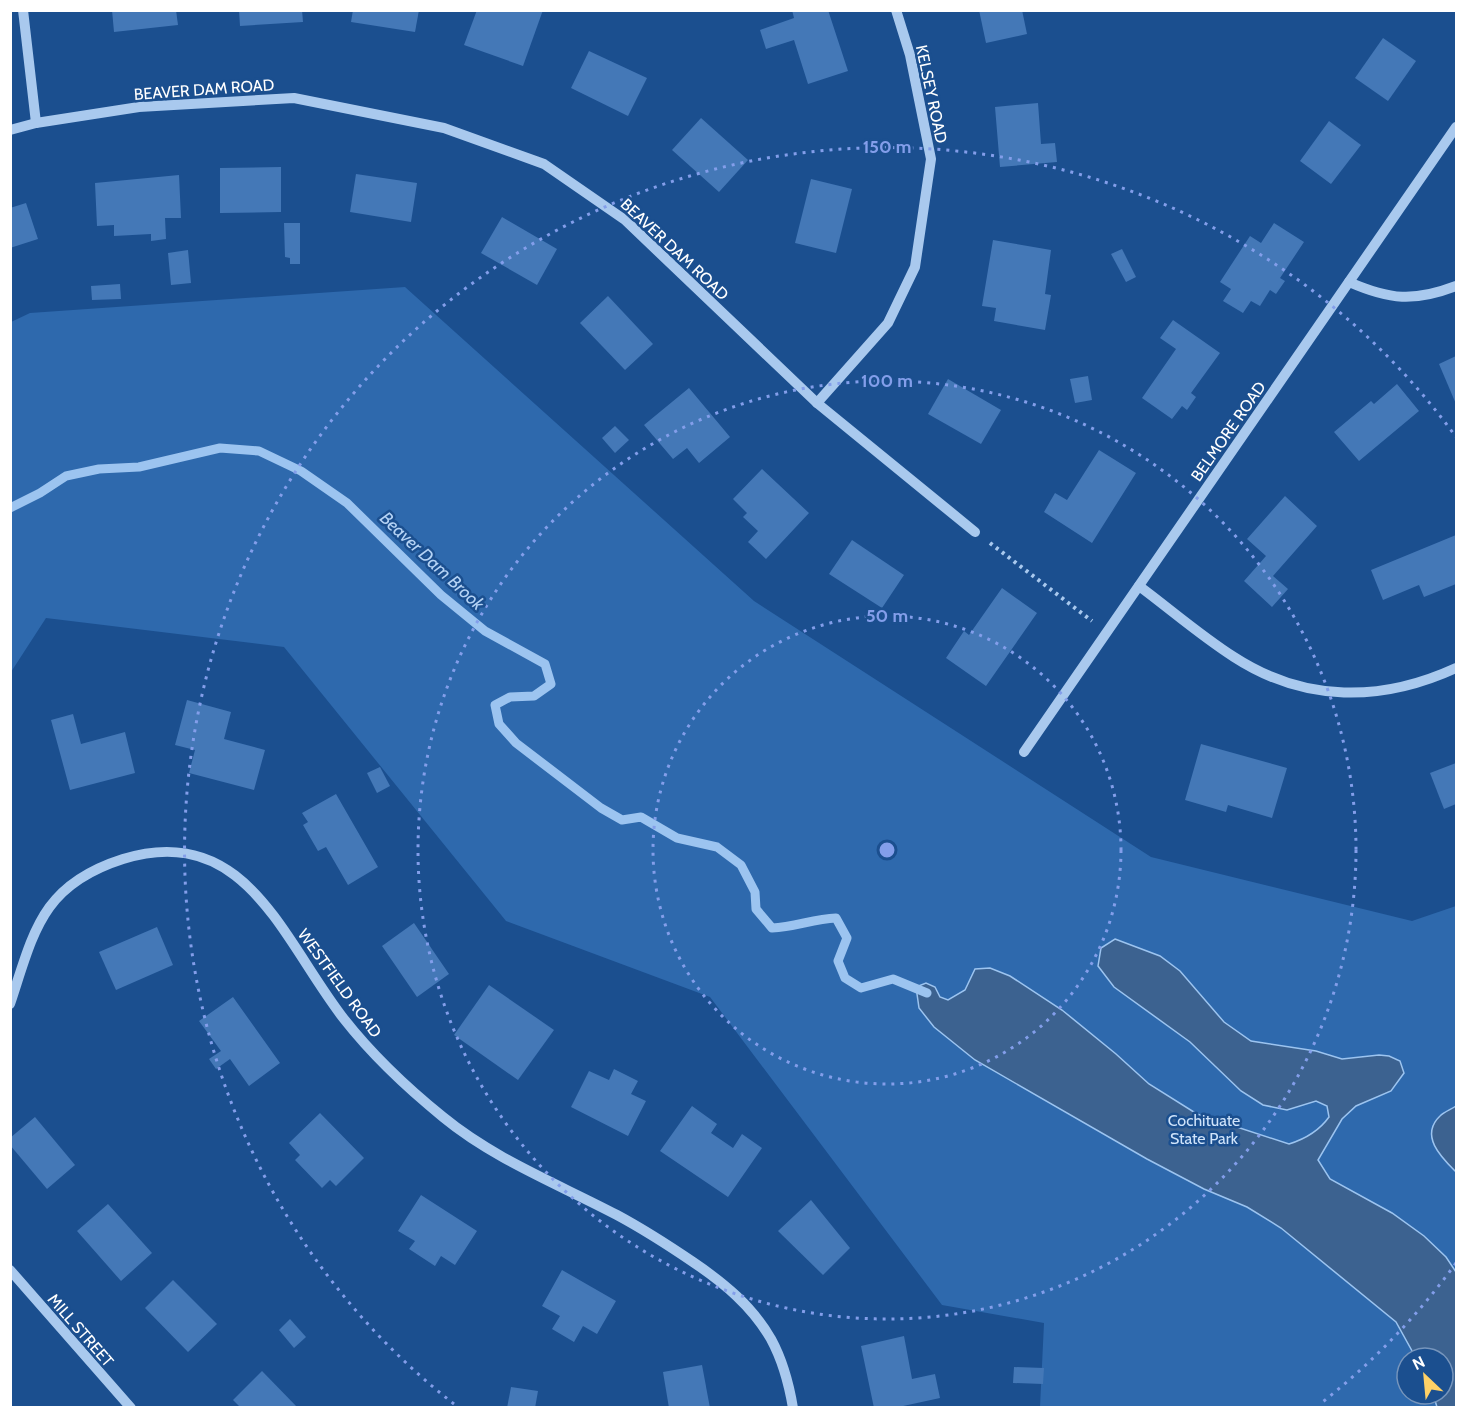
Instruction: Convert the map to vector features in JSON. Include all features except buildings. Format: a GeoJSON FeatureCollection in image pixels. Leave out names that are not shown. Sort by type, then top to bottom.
{"type":"FeatureCollection","features":[{"type":"Feature","properties":{"kind":"street"},"geometry":{"type":"LineString","coordinates":[[23,10],[36,123]]}},
{"type":"Feature","properties":{"kind":"street","name":"KELSEY ROAD"},"geometry":{"type":"LineString","coordinates":[[817,403],[888,323],[915,267],[931,159],[910,55],[896,10]]}},
{"type":"Feature","properties":{"kind":"street","name":"BEAVER DAM ROAD"},"geometry":{"type":"LineString","coordinates":[[10,130],[36,123],[139,107],[294,98],[444,128],[544,164],[625,220],[817,403],[975,532]]}},
{"type":"Feature","properties":{"kind":"street","name":"BELMORE ROAD"},"geometry":{"type":"LineString","coordinates":[[1024,752],[1456,127]]}},
{"type":"Feature","properties":{"kind":"street"},"geometry":{"type":"LineString","coordinates":[[1349,282],[1375,293],[1398,298],[1421,296],[1456,286]]}},
{"type":"Feature","properties":{"kind":"street"},"geometry":{"type":"LineString","coordinates":[[1139,586],[1234,657],[1286,683],[1315,689],[1377,693],[1406,687],[1456,668]]}},
{"type":"Feature","properties":{"kind":"street","name":"WESTFIELD ROAD"},"geometry":{"type":"LineString","coordinates":[[10,1004],[36,928],[51,904],[74,881],[103,866],[132,856],[164,851],[196,854],[220,863],[246,883],[270,910],[345,1021],[406,1087],[483,1146],[662,1240],[727,1286],[752,1310],[771,1340],[787,1375],[793,1407]]}},
{"type":"Feature","properties":{"kind":"street","name":"MILL STREET"},"geometry":{"type":"LineString","coordinates":[[10,1270],[131,1407]]}},
{"type":"Feature","properties":{"kind":"path"},"geometry":{"type":"LineString","coordinates":[[962,521],[1107,632]]}},
{"type":"Feature","properties":{"kind":"green space","name":"Cochituate State Park"},"geometry":{"type":"Polygon","coordinates":[[[405,287],[754,601],[1151,857],[1412,921],[1456,906],[1456,1407],[1040,1407],[1044,1323],[942,1305],[710,997],[506,921],[284,647],[46,618],[11,672],[11,322],[30,313],[405,287]]]}},
{"type":"Feature","properties":{"kind":"shaded area"},"geometry":{"type":"Polygon","coordinates":[[[1115,939],[1160,956],[1180,971],[1224,1022],[1251,1041],[1316,1051],[1342,1059],[1379,1055],[1400,1061],[1404,1073],[1391,1091],[1356,1106],[1342,1119],[1318,1160],[1330,1179],[1392,1213],[1424,1236],[1446,1257],[1456,1272],[1456,1407],[1437,1406],[1455,1406],[1455,1346],[1409,1346],[1396,1322],[1281,1228],[1247,1207],[1204,1189],[1147,1159],[975,1060],[934,1027],[919,1008],[916,987],[926,983],[935,987],[940,997],[948,1000],[965,990],[975,969],[990,968],[1010,976],[1062,1010],[1149,1084],[1197,1114],[1289,1144],[1311,1134],[1329,1117],[1327,1106],[1316,1101],[1287,1110],[1263,1105],[1241,1091],[1190,1042],[1114,987],[1098,966],[1101,948],[1115,939]]]}},
{"type":"Feature","properties":{"kind":"shaded area"},"geometry":{"type":"Polygon","coordinates":[[[1456,1106],[1456,1172],[1439,1153],[1432,1139],[1432,1131],[1440,1116],[1456,1106]]]}},
{"type":"Feature","properties":{"kind":"waterway","name":"Beaver Dam Brook"},"geometry":{"type":"LineString","coordinates":[[10,508],[40,493],[66,476],[99,469],[139,467],[220,448],[259,451],[301,471],[347,503],[441,595],[485,631],[545,664],[551,684],[534,696],[510,697],[495,705],[499,724],[516,743],[601,808],[622,820],[641,817],[677,838],[717,847],[741,865],[755,892],[756,909],[772,928],[836,918],[847,938],[838,961],[845,978],[861,988],[893,979],[927,993]]}}]}
